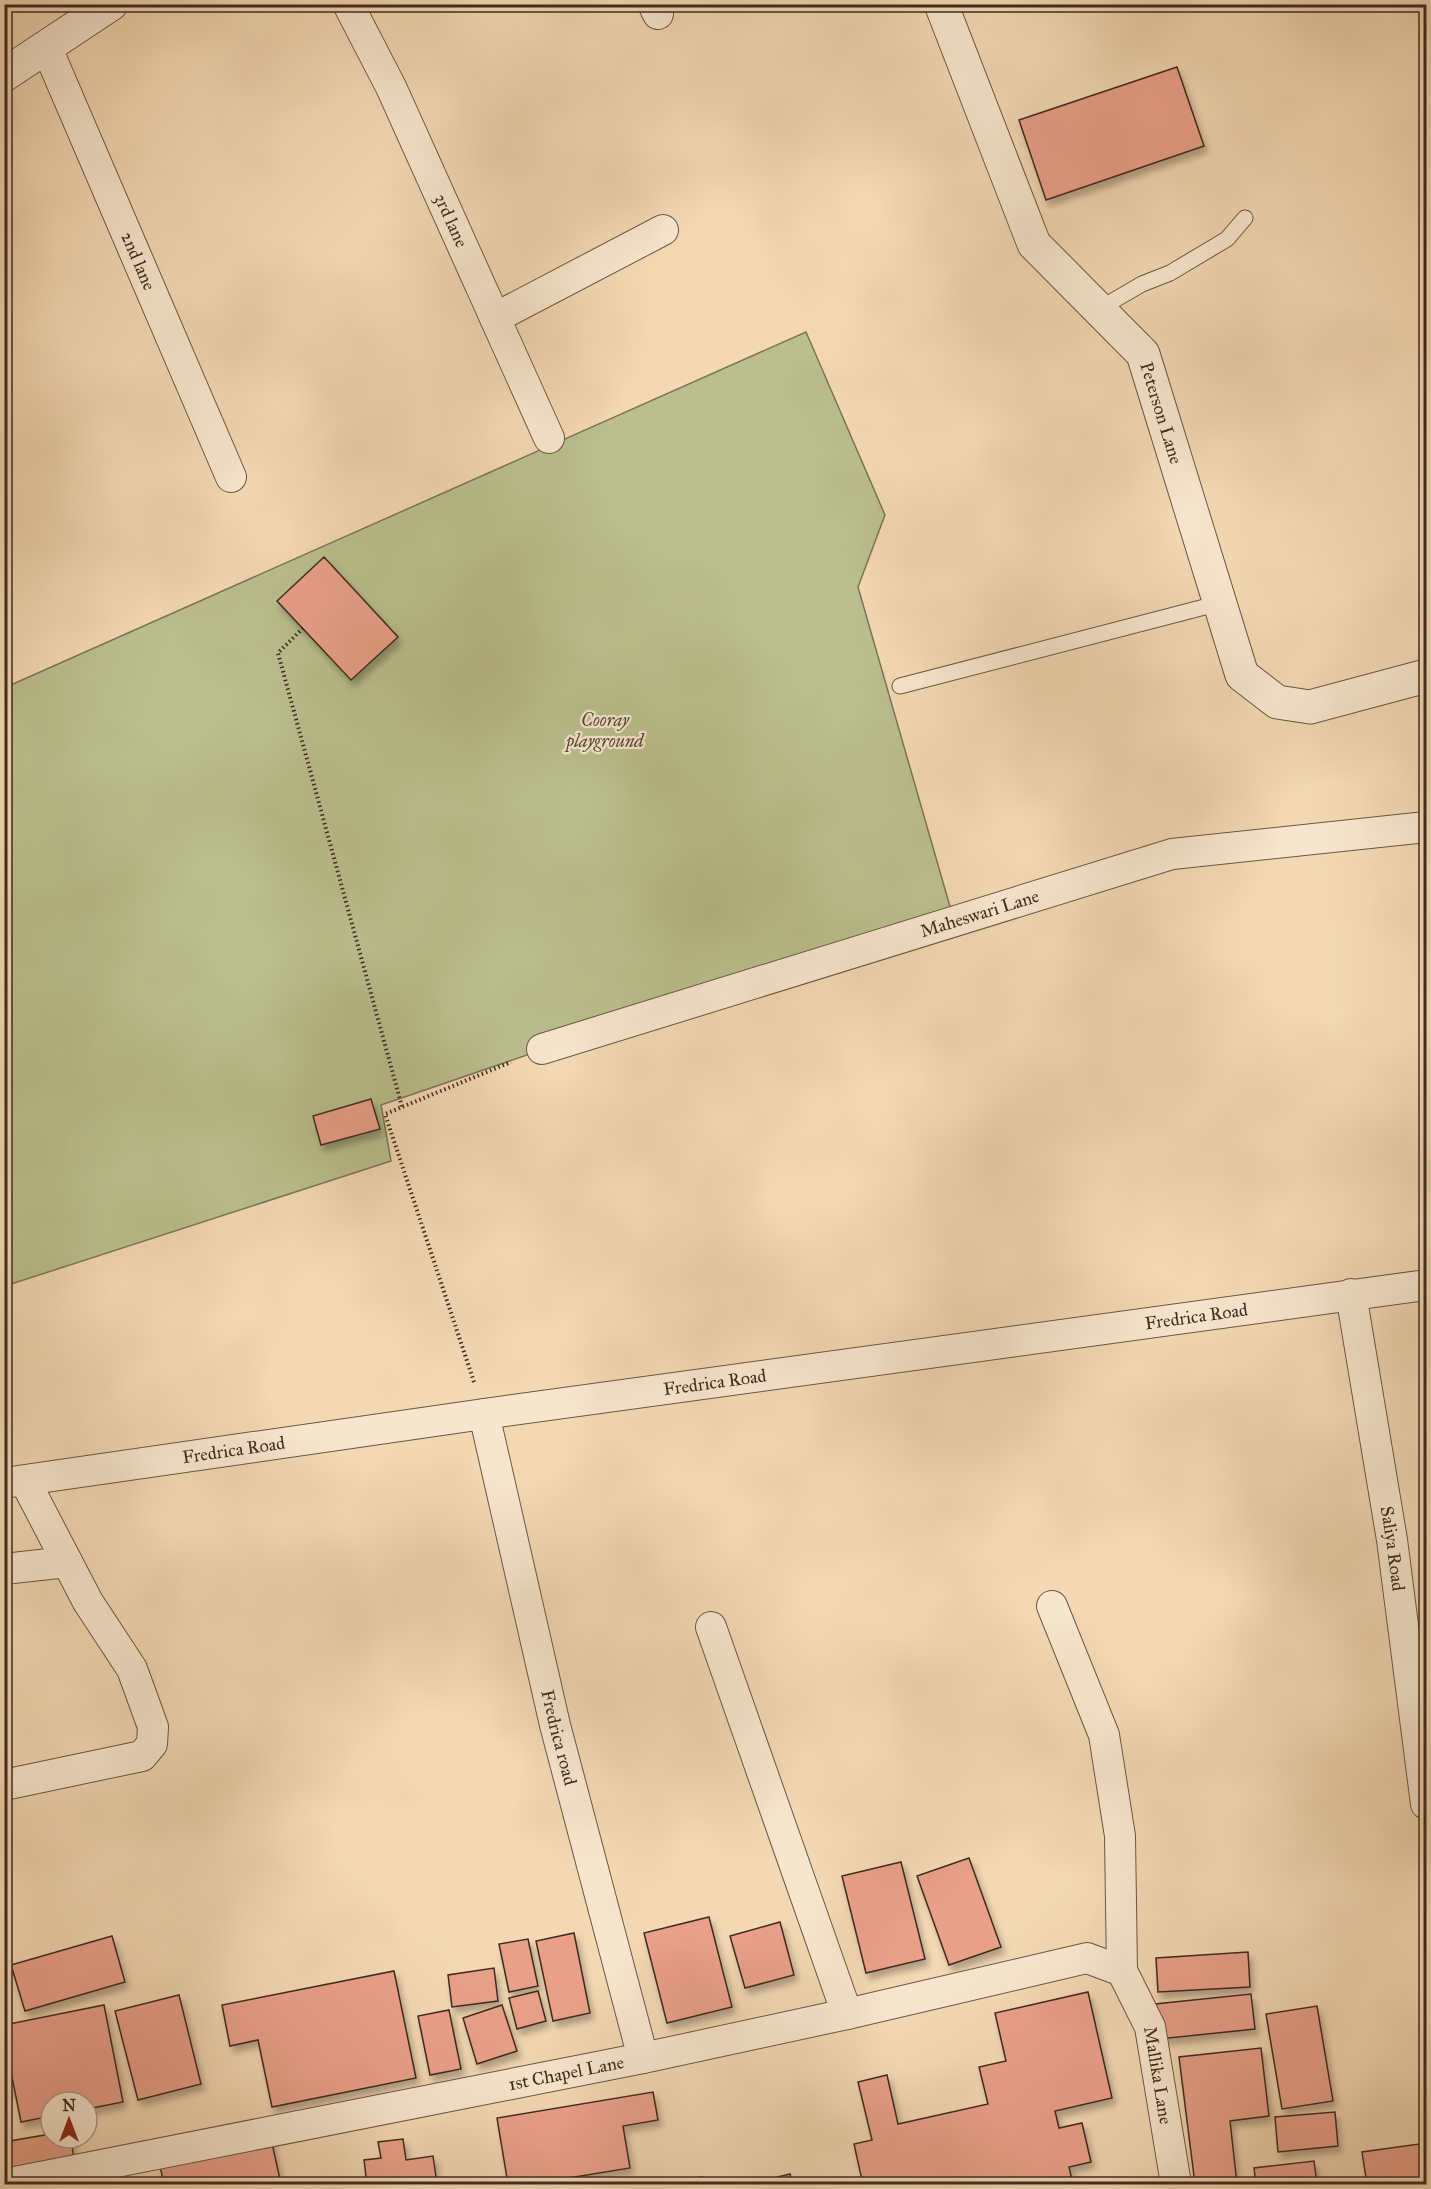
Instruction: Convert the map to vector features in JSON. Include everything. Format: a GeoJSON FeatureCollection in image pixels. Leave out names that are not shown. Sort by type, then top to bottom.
{"type":"FeatureCollection","features":[{"type":"Feature","properties":{"kind":"street"},"geometry":{"type":"LineString","coordinates":[[4,75],[111,4]]}},
{"type":"Feature","properties":{"kind":"street","name":"3rd lane"},"geometry":{"type":"LineString","coordinates":[[348,4],[391,87],[549,438]]}},
{"type":"Feature","properties":{"kind":"street","name":"Peterson Lane"},"geometry":{"type":"LineString","coordinates":[[941,4],[1034,244],[1143,354],[1242,675],[1276,702],[1310,707],[1426,676]]}},
{"type":"Feature","properties":{"kind":"street","name":"2nd lane"},"geometry":{"type":"LineString","coordinates":[[46,46],[231,477]]}},
{"type":"Feature","properties":{"kind":"street"},"geometry":{"type":"LineString","coordinates":[[495,318],[663,230]]}},
{"type":"Feature","properties":{"kind":"street","name":"Maheswari Lane"},"geometry":{"type":"LineString","coordinates":[[542,1049],[1172,854],[1426,827]]}},
{"type":"Feature","properties":{"kind":"street","name":"Fredrica Road"},"geometry":{"type":"LineString","coordinates":[[15,1482],[484,1414],[1426,1285]]}},
{"type":"Feature","properties":{"kind":"street","name":"Saliya Road"},"geometry":{"type":"LineString","coordinates":[[1351,1294],[1392,1540],[1426,1804]]}},
{"type":"Feature","properties":{"kind":"street","name":"Fredrica road"},"geometry":{"type":"LineString","coordinates":[[484,1414],[555,1725],[644,2058]]}},
{"type":"Feature","properties":{"kind":"street"},"geometry":{"type":"LineString","coordinates":[[4,1785],[142,1756],[152,1744],[153,1727],[132,1669],[15,1482]]}},
{"type":"Feature","properties":{"kind":"street"},"geometry":{"type":"LineString","coordinates":[[4,1569],[67,1562]]}},
{"type":"Feature","properties":{"kind":"street"},"geometry":{"type":"LineString","coordinates":[[1052,1606],[1104,1735],[1120,1836],[1122,1971]]}},
{"type":"Feature","properties":{"kind":"street"},"geometry":{"type":"LineString","coordinates":[[711,1627],[847,2014]]}},
{"type":"Feature","properties":{"kind":"street","name":"1st Chapel Lane"},"geometry":{"type":"LineString","coordinates":[[5,2184],[644,2058],[1087,1958],[1122,1971]]}},
{"type":"Feature","properties":{"kind":"street","name":"Mallika Lane"},"geometry":{"type":"LineString","coordinates":[[1122,1971],[1150,2027],[1176,2184]]}},
{"type":"Feature","properties":{"kind":"lane"},"geometry":{"type":"LineString","coordinates":[[1099,309],[1142,285],[1170,273],[1227,239],[1245,218]]}},
{"type":"Feature","properties":{"kind":"lane"},"geometry":{"type":"LineString","coordinates":[[900,686],[1220,603]]}},
{"type":"Feature","properties":{"kind":"path"},"geometry":{"type":"LineString","coordinates":[[303,628],[278,653],[402,1107]]}},
{"type":"Feature","properties":{"kind":"path"},"geometry":{"type":"LineString","coordinates":[[484,1414],[386,1114],[542,1049]]}},
{"type":"Feature","properties":{"kind":"green space","name":"Cooray playground"},"geometry":{"type":"Polygon","coordinates":[[[806,332],[885,515],[858,587],[951,910],[381,1105],[391,1161],[5,1286],[4,688],[806,332]]]}},
{"type":"Feature","properties":{"kind":"building"},"geometry":{"type":"Polygon","coordinates":[[[1177,67],[1204,146],[1046,200],[1019,120],[1177,67]]]}},
{"type":"Feature","properties":{"kind":"building"},"geometry":{"type":"Polygon","coordinates":[[[324,557],[398,637],[351,680],[277,601],[324,557]]]}},
{"type":"Feature","properties":{"kind":"building"},"geometry":{"type":"Polygon","coordinates":[[[371,1099],[380,1129],[321,1145],[313,1116],[371,1099]]]}},
{"type":"Feature","properties":{"kind":"building"},"geometry":{"type":"Polygon","coordinates":[[[969,1858],[1001,1947],[949,1965],[917,1876],[969,1858]]]}},
{"type":"Feature","properties":{"kind":"building"},"geometry":{"type":"Polygon","coordinates":[[[901,1862],[925,1959],[866,1973],[842,1876],[901,1862]]]}},
{"type":"Feature","properties":{"kind":"building"},"geometry":{"type":"Polygon","coordinates":[[[709,1917],[732,2007],[667,2023],[644,1933],[709,1917]]]}},
{"type":"Feature","properties":{"kind":"building"},"geometry":{"type":"Polygon","coordinates":[[[780,1922],[794,1975],[745,1988],[730,1936],[780,1922]]]}},
{"type":"Feature","properties":{"kind":"building"},"geometry":{"type":"Polygon","coordinates":[[[574,1933],[590,2013],[553,2021],[536,1941],[574,1933]]]}},
{"type":"Feature","properties":{"kind":"building"},"geometry":{"type":"Polygon","coordinates":[[[112,1936],[125,1982],[25,2011],[11,1965],[112,1936]]]}},
{"type":"Feature","properties":{"kind":"building"},"geometry":{"type":"Polygon","coordinates":[[[528,1939],[538,1986],[509,1992],[499,1944],[528,1939]]]}},
{"type":"Feature","properties":{"kind":"building"},"geometry":{"type":"Polygon","coordinates":[[[1248,1952],[1250,1987],[1158,1992],[1156,1958],[1248,1952]]]}},
{"type":"Feature","properties":{"kind":"building"},"geometry":{"type":"Polygon","coordinates":[[[494,1968],[498,2001],[452,2007],[448,1975],[494,1968]]]}},
{"type":"Feature","properties":{"kind":"building"},"geometry":{"type":"Polygon","coordinates":[[[394,1971],[416,2078],[272,2107],[258,2040],[230,2046],[222,2005],[394,1971]]]}},
{"type":"Feature","properties":{"kind":"building"},"geometry":{"type":"Polygon","coordinates":[[[538,1991],[546,2021],[517,2029],[509,1998],[538,1991]]]}},
{"type":"Feature","properties":{"kind":"building"},"geometry":{"type":"Polygon","coordinates":[[[1088,1992],[1112,2098],[1055,2111],[1059,2128],[1082,2123],[1091,2162],[1069,2167],[1073,2184],[843,2184],[862,2180],[854,2144],[872,2140],[858,2082],[887,2075],[898,2124],[988,2104],[979,2067],[1006,2061],[995,2013],[1088,1992]]]}},
{"type":"Feature","properties":{"kind":"building"},"geometry":{"type":"Polygon","coordinates":[[[1251,1994],[1255,2029],[1159,2039],[1155,2004],[1251,1994]]]}},
{"type":"Feature","properties":{"kind":"building"},"geometry":{"type":"Polygon","coordinates":[[[179,1995],[201,2084],[138,2100],[115,2011],[179,1995]]]}},
{"type":"Feature","properties":{"kind":"building"},"geometry":{"type":"Polygon","coordinates":[[[104,2005],[123,2102],[99,2107],[99,2090],[39,2090],[39,2118],[21,2122],[4,2037],[4,2025],[104,2005]]]}},
{"type":"Feature","properties":{"kind":"building"},"geometry":{"type":"Polygon","coordinates":[[[502,2005],[517,2051],[477,2064],[463,2018],[502,2005]]]}},
{"type":"Feature","properties":{"kind":"building"},"geometry":{"type":"Polygon","coordinates":[[[1317,2006],[1333,2101],[1282,2109],[1266,2014],[1317,2006]]]}},
{"type":"Feature","properties":{"kind":"building"},"geometry":{"type":"Polygon","coordinates":[[[449,2010],[461,2069],[430,2075],[418,2016],[449,2010]]]}},
{"type":"Feature","properties":{"kind":"building"},"geometry":{"type":"Polygon","coordinates":[[[1261,2048],[1269,2116],[1230,2121],[1237,2184],[1195,2184],[1179,2057],[1261,2048]]]}},
{"type":"Feature","properties":{"kind":"building"},"geometry":{"type":"Polygon","coordinates":[[[4,2070],[9,2091],[4,2092],[4,2070]]]}},
{"type":"Feature","properties":{"kind":"building"},"geometry":{"type":"Polygon","coordinates":[[[653,2092],[658,2120],[623,2126],[630,2168],[532,2184],[508,2184],[497,2118],[653,2092]]]}},
{"type":"Feature","properties":{"kind":"building"},"geometry":{"type":"Polygon","coordinates":[[[1335,2112],[1338,2146],[1278,2152],[1275,2117],[1335,2112]]]}},
{"type":"Feature","properties":{"kind":"building"},"geometry":{"type":"Polygon","coordinates":[[[267,2120],[281,2184],[164,2184],[155,2144],[267,2120]]]}},
{"type":"Feature","properties":{"kind":"building"},"geometry":{"type":"Polygon","coordinates":[[[39,2136],[39,2150],[73,2150],[77,2184],[4,2184],[4,2142],[39,2136]]]}},
{"type":"Feature","properties":{"kind":"building"},"geometry":{"type":"Polygon","coordinates":[[[403,2139],[406,2160],[433,2156],[437,2184],[367,2184],[364,2160],[381,2158],[378,2142],[403,2139]]]}},
{"type":"Feature","properties":{"kind":"building"},"geometry":{"type":"Polygon","coordinates":[[[1419,2144],[1425,2184],[1367,2184],[1362,2152],[1419,2144]]]}},
{"type":"Feature","properties":{"kind":"building"},"geometry":{"type":"Polygon","coordinates":[[[1314,2161],[1317,2184],[1256,2184],[1254,2168],[1314,2161]]]}},
{"type":"Feature","properties":{"kind":"building"},"geometry":{"type":"Polygon","coordinates":[[[790,2174],[793,2184],[750,2184],[790,2174]]]}},
{"type":"Feature","properties":{"kind":"building"},"geometry":{"type":"Polygon","coordinates":[[[702,2177],[704,2184],[671,2184],[702,2177]]]}}]}
